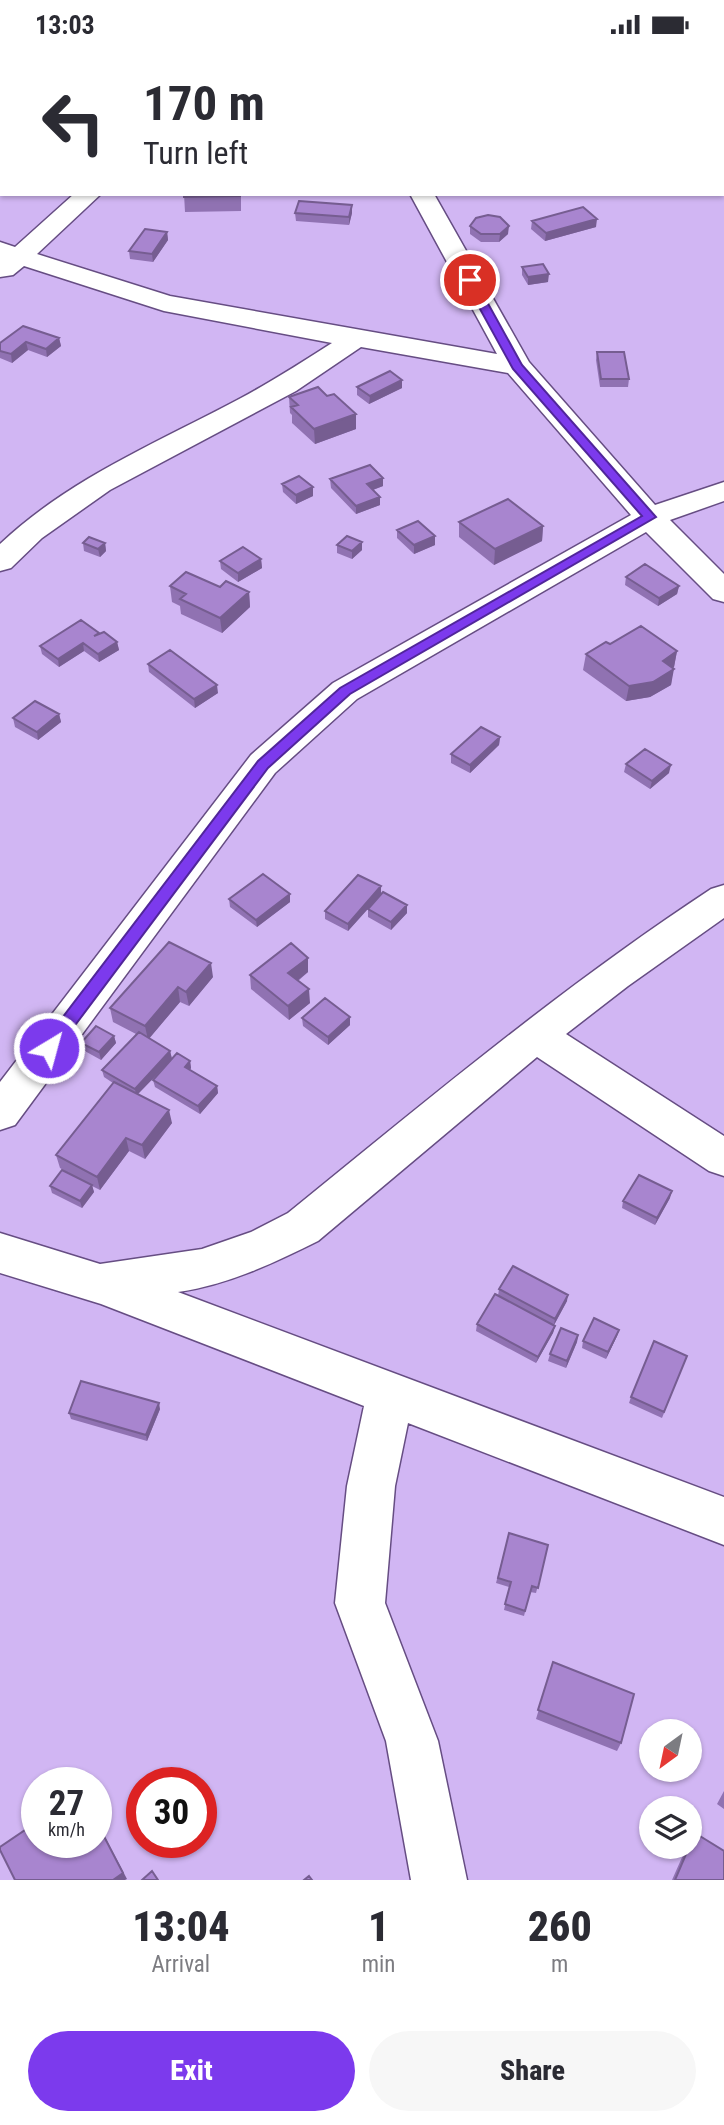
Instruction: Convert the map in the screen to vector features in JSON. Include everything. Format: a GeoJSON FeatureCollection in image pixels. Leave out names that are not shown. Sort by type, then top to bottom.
{"type":"FeatureCollection","features":[{"type":"Feature","properties":{"kind":"street"},"geometry":{"type":"LineString","coordinates":[[7,261],[87,196]]}},
{"type":"Feature","properties":{"kind":"street"},"geometry":{"type":"LineString","coordinates":[[423,196],[517,366],[649,517],[724,591]]}},
{"type":"Feature","properties":{"kind":"street"},"geometry":{"type":"LineString","coordinates":[[7,261],[164,303],[247,320],[517,366]]}},
{"type":"Feature","properties":{"kind":"street"},"geometry":{"type":"LineString","coordinates":[[0,561],[19,541],[120,470],[287,384],[357,338]]}},
{"type":"Feature","properties":{"kind":"street"},"geometry":{"type":"LineString","coordinates":[[0,1113],[263,764],[304,726],[345,691],[649,517],[724,491]]}},
{"type":"Feature","properties":{"kind":"street"},"geometry":{"type":"LineString","coordinates":[[100,1283],[202,1269],[264,1247],[303,1227],[537,1036],[661,939],[724,899]]}},
{"type":"Feature","properties":{"kind":"street"},"geometry":{"type":"LineString","coordinates":[[537,1036],[724,1158]]}},
{"type":"Feature","properties":{"kind":"street"},"geometry":{"type":"LineString","coordinates":[[0,1254],[100,1283],[724,1521]]}},
{"type":"Feature","properties":{"kind":"street"},"geometry":{"type":"LineString","coordinates":[[390,1394],[371,1486],[360,1603],[412,1741],[439,1880]]}},
{"type":"Feature","properties":{"kind":"building"},"geometry":{"type":"Polygon","coordinates":[[[299,201],[352,205],[349,217],[295,213],[299,201]]]}},
{"type":"Feature","properties":{"kind":"building"},"geometry":{"type":"Polygon","coordinates":[[[583,207],[597,219],[546,233],[532,221],[583,207]]]}},
{"type":"Feature","properties":{"kind":"building"},"geometry":{"type":"Polygon","coordinates":[[[488,215],[500,217],[509,226],[500,234],[481,234],[470,226],[476,218],[488,215]]]}},
{"type":"Feature","properties":{"kind":"building"},"geometry":{"type":"Polygon","coordinates":[[[145,229],[167,232],[152,254],[129,251],[145,229]]]}},
{"type":"Feature","properties":{"kind":"building"},"geometry":{"type":"Polygon","coordinates":[[[543,264],[549,274],[528,277],[522,267],[543,264]]]}},
{"type":"Feature","properties":{"kind":"building"},"geometry":{"type":"Polygon","coordinates":[[[23,326],[59,338],[46,349],[26,342],[11,354],[0,351],[0,343],[23,326]]]}},
{"type":"Feature","properties":{"kind":"building"},"geometry":{"type":"Polygon","coordinates":[[[597,352],[624,352],[629,379],[601,379],[597,352]]]}},
{"type":"Feature","properties":{"kind":"building"},"geometry":{"type":"Polygon","coordinates":[[[390,371],[402,380],[370,396],[357,387],[390,371]]]}},
{"type":"Feature","properties":{"kind":"building"},"geometry":{"type":"Polygon","coordinates":[[[318,387],[327,396],[334,394],[356,414],[314,429],[291,407],[298,405],[289,397],[318,387]]]}},
{"type":"Feature","properties":{"kind":"building"},"geometry":{"type":"Polygon","coordinates":[[[370,465],[383,478],[367,484],[380,497],[356,506],[330,479],[370,465]]]}},
{"type":"Feature","properties":{"kind":"building"},"geometry":{"type":"Polygon","coordinates":[[[299,476],[313,487],[296,495],[282,484],[299,476]]]}},
{"type":"Feature","properties":{"kind":"building"},"geometry":{"type":"Polygon","coordinates":[[[508,499],[543,526],[495,549],[459,522],[508,499]]]}},
{"type":"Feature","properties":{"kind":"building"},"geometry":{"type":"Polygon","coordinates":[[[418,521],[435,536],[414,545],[397,530],[418,521]]]}},
{"type":"Feature","properties":{"kind":"building"},"geometry":{"type":"Polygon","coordinates":[[[347,536],[362,542],[352,551],[337,545],[347,536]]]}},
{"type":"Feature","properties":{"kind":"building"},"geometry":{"type":"Polygon","coordinates":[[[89,537],[105,543],[98,549],[83,543],[89,537]]]}},
{"type":"Feature","properties":{"kind":"building"},"geometry":{"type":"Polygon","coordinates":[[[243,547],[261,559],[238,573],[220,561],[243,547]]]}},
{"type":"Feature","properties":{"kind":"building"},"geometry":{"type":"Polygon","coordinates":[[[645,564],[679,586],[659,598],[626,577],[645,564]]]}},
{"type":"Feature","properties":{"kind":"building"},"geometry":{"type":"Polygon","coordinates":[[[186,572],[220,587],[226,581],[249,592],[220,618],[180,599],[186,594],[170,586],[186,572]]]}},
{"type":"Feature","properties":{"kind":"building"},"geometry":{"type":"Polygon","coordinates":[[[81,620],[99,633],[94,636],[104,632],[117,642],[98,654],[83,643],[58,659],[40,646],[81,620]]]}},
{"type":"Feature","properties":{"kind":"building"},"geometry":{"type":"Polygon","coordinates":[[[641,626],[677,651],[663,661],[674,669],[653,682],[629,686],[586,654],[606,642],[610,644],[641,626]]]}},
{"type":"Feature","properties":{"kind":"building"},"geometry":{"type":"Polygon","coordinates":[[[170,650],[217,685],[194,699],[148,664],[170,650]]]}},
{"type":"Feature","properties":{"kind":"building"},"geometry":{"type":"Polygon","coordinates":[[[35,701],[59,714],[37,732],[13,718],[35,701]]]}},
{"type":"Feature","properties":{"kind":"building"},"geometry":{"type":"Polygon","coordinates":[[[481,727],[500,737],[470,765],[451,754],[481,727]]]}},
{"type":"Feature","properties":{"kind":"building"},"geometry":{"type":"Polygon","coordinates":[[[645,749],[671,765],[652,781],[626,764],[645,749]]]}},
{"type":"Feature","properties":{"kind":"building"},"geometry":{"type":"Polygon","coordinates":[[[263,874],[290,894],[256,920],[229,899],[263,874]]]}},
{"type":"Feature","properties":{"kind":"building"},"geometry":{"type":"Polygon","coordinates":[[[358,875],[381,886],[348,924],[325,911],[358,875]]]}},
{"type":"Feature","properties":{"kind":"building"},"geometry":{"type":"Polygon","coordinates":[[[383,892],[407,905],[391,922],[368,909],[383,892]]]}},
{"type":"Feature","properties":{"kind":"building"},"geometry":{"type":"Polygon","coordinates":[[[169,942],[211,963],[186,992],[178,987],[145,1026],[110,1008],[169,942]]]}},
{"type":"Feature","properties":{"kind":"building"},"geometry":{"type":"Polygon","coordinates":[[[291,943],[308,958],[288,973],[309,989],[288,1006],[250,975],[291,943]]]}},
{"type":"Feature","properties":{"kind":"building"},"geometry":{"type":"Polygon","coordinates":[[[325,998],[350,1017],[328,1037],[302,1018],[325,998]]]}},
{"type":"Feature","properties":{"kind":"building"},"geometry":{"type":"Polygon","coordinates":[[[96,1026],[114,1036],[99,1052],[81,1043],[96,1026]]]}},
{"type":"Feature","properties":{"kind":"building"},"geometry":{"type":"Polygon","coordinates":[[[139,1032],[170,1051],[135,1089],[102,1070],[139,1032]]]}},
{"type":"Feature","properties":{"kind":"building"},"geometry":{"type":"Polygon","coordinates":[[[177,1053],[190,1061],[185,1067],[217,1086],[198,1106],[153,1080],[177,1053]]]}},
{"type":"Feature","properties":{"kind":"building"},"geometry":{"type":"Polygon","coordinates":[[[114,1082],[169,1110],[142,1145],[126,1138],[97,1177],[56,1155],[114,1082]]]}},
{"type":"Feature","properties":{"kind":"building"},"geometry":{"type":"Polygon","coordinates":[[[62,1170],[92,1185],[80,1201],[50,1186],[62,1170]]]}},
{"type":"Feature","properties":{"kind":"building"},"geometry":{"type":"Polygon","coordinates":[[[639,1175],[672,1191],[657,1218],[623,1201],[639,1175]]]}},
{"type":"Feature","properties":{"kind":"building"},"geometry":{"type":"Polygon","coordinates":[[[513,1266],[568,1295],[555,1319],[499,1289],[513,1266]]]}},
{"type":"Feature","properties":{"kind":"building"},"geometry":{"type":"Polygon","coordinates":[[[495,1294],[555,1326],[538,1357],[477,1324],[495,1294]]]}},
{"type":"Feature","properties":{"kind":"building"},"geometry":{"type":"Polygon","coordinates":[[[594,1318],[619,1330],[608,1352],[583,1341],[594,1318]]]}},
{"type":"Feature","properties":{"kind":"building"},"geometry":{"type":"Polygon","coordinates":[[[561,1328],[578,1335],[567,1361],[550,1354],[561,1328]]]}},
{"type":"Feature","properties":{"kind":"building"},"geometry":{"type":"Polygon","coordinates":[[[654,1341],[687,1356],[664,1412],[631,1397],[654,1341]]]}},
{"type":"Feature","properties":{"kind":"building"},"geometry":{"type":"Polygon","coordinates":[[[81,1381],[159,1403],[146,1435],[69,1413],[81,1381]]]}},
{"type":"Feature","properties":{"kind":"building"},"geometry":{"type":"Polygon","coordinates":[[[509,1533],[548,1545],[538,1588],[532,1586],[525,1611],[505,1604],[511,1582],[498,1578],[509,1533]]]}},
{"type":"Feature","properties":{"kind":"building"},"geometry":{"type":"Polygon","coordinates":[[[553,1662],[634,1694],[621,1743],[538,1710],[553,1662]]]}},
{"type":"Feature","properties":{"kind":"building"},"geometry":{"type":"Polygon","coordinates":[[[21,1833],[21,1858],[112,1858],[112,1852],[123,1873],[113,1880],[15,1880],[0,1847],[21,1833]]]}},
{"type":"Feature","properties":{"kind":"building"},"geometry":{"type":"Polygon","coordinates":[[[702,1837],[724,1851],[724,1880],[675,1880],[684,1859],[702,1859],[702,1837]]]}},
{"type":"Feature","properties":{"kind":"building"},"geometry":{"type":"Polygon","coordinates":[[[152,1871],[158,1880],[142,1880],[152,1871]]]}},
{"type":"Feature","properties":{"kind":"route"},"geometry":{"type":"LineString","coordinates":[[49,1048],[263,764],[304,726],[345,691],[649,517],[517,366],[470,280]]}}]}
